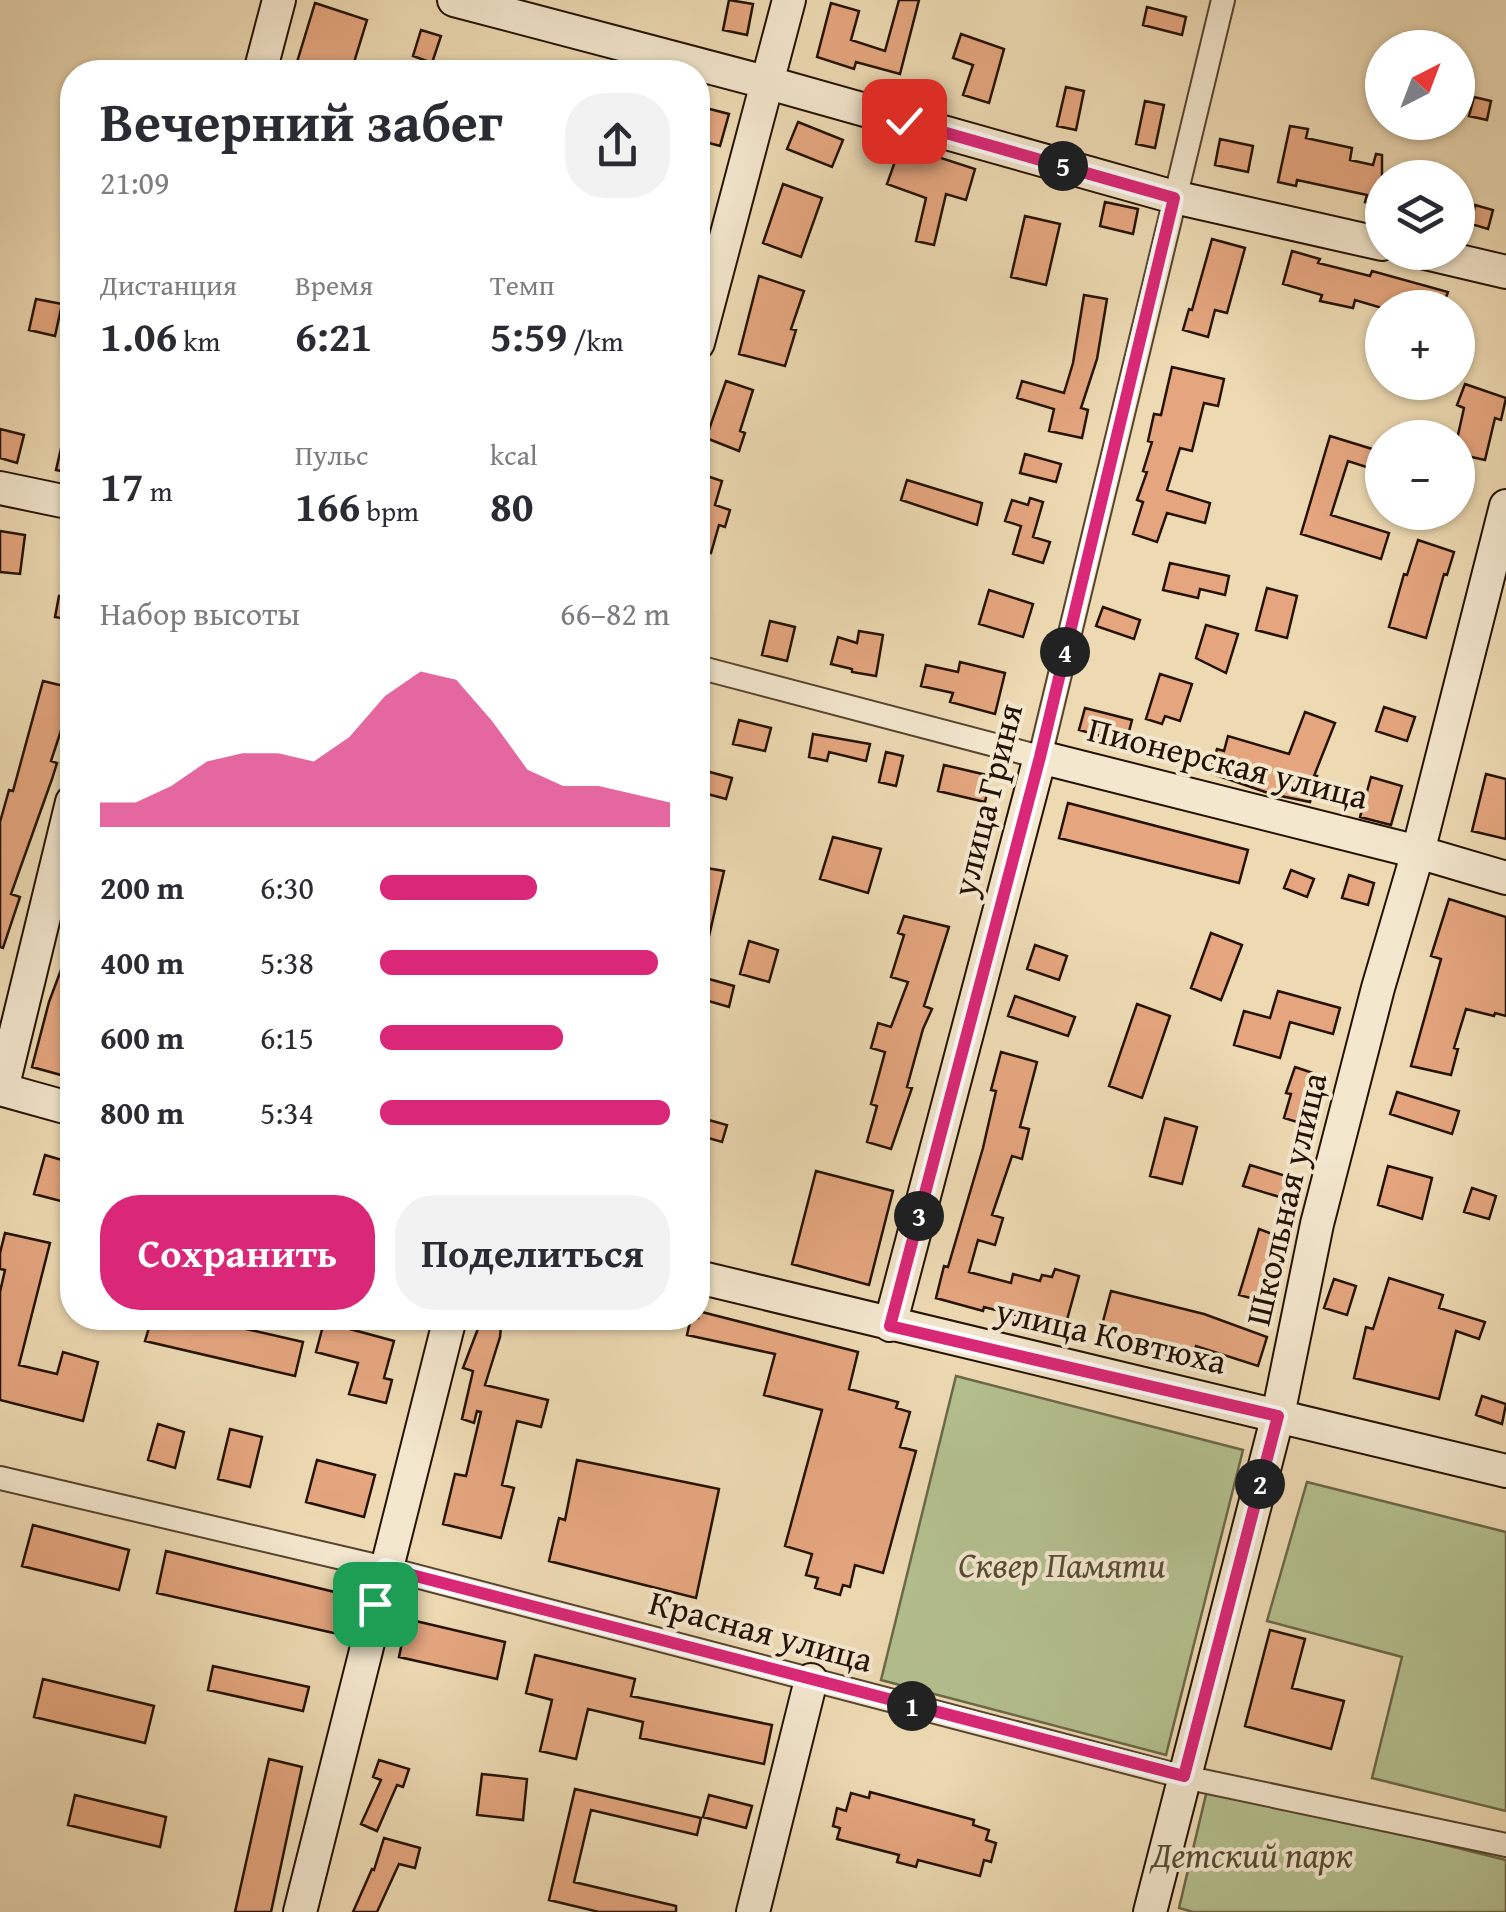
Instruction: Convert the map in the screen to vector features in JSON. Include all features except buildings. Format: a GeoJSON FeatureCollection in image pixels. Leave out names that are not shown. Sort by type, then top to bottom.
{"type":"FeatureCollection","features":[{"type":"Feature","properties":{"kind":"street"},"geometry":{"type":"LineString","coordinates":[[263,60],[279,0]]}},
{"type":"Feature","properties":{"kind":"street"},"geometry":{"type":"LineString","coordinates":[[454,0],[681,60]]}},
{"type":"Feature","properties":{"kind":"street"},"geometry":{"type":"LineString","coordinates":[[710,298],[790,0]]}},
{"type":"Feature","properties":{"kind":"street","name":"улица Гриня"},"geometry":{"type":"LineString","coordinates":[[890,1326],[1040,757],[1223,0]]}},
{"type":"Feature","properties":{"kind":"street"},"geometry":{"type":"LineString","coordinates":[[710,68],[1174,198],[1365,240]]}},
{"type":"Feature","properties":{"kind":"street"},"geometry":{"type":"LineString","coordinates":[[1475,265],[1506,272]]}},
{"type":"Feature","properties":{"kind":"street"},"geometry":{"type":"LineString","coordinates":[[0,488],[60,500]]}},
{"type":"Feature","properties":{"kind":"street","name":"Школьная улица"},"geometry":{"type":"LineString","coordinates":[[1150,1912],[1278,1416],[1317,1224],[1506,506]]}},
{"type":"Feature","properties":{"kind":"street","name":"Пионерская улица"},"geometry":{"type":"LineString","coordinates":[[710,670],[1506,878]]}},
{"type":"Feature","properties":{"kind":"street"},"geometry":{"type":"LineString","coordinates":[[60,851],[1,1089],[60,1106]]}},
{"type":"Feature","properties":{"kind":"street","name":"улица Ковтюха"},"geometry":{"type":"LineString","coordinates":[[710,1281],[1506,1471]]}},
{"type":"Feature","properties":{"kind":"street"},"geometry":{"type":"LineString","coordinates":[[300,1912],[447,1330]]}},
{"type":"Feature","properties":{"kind":"street","name":"Красная улица"},"geometry":{"type":"LineString","coordinates":[[0,1478],[385,1568],[1184,1776],[1506,1845]]}},
{"type":"Feature","properties":{"kind":"street"},"geometry":{"type":"LineString","coordinates":[[753,1912],[811,1680]]}},
{"type":"Feature","properties":{"kind":"green space","name":"Сквер Памяти"},"geometry":{"type":"Polygon","coordinates":[[[956,1376],[1243,1450],[1166,1755],[881,1680],[956,1376]]]}},
{"type":"Feature","properties":{"kind":"green space"},"geometry":{"type":"Polygon","coordinates":[[[1307,1482],[1506,1532],[1506,1811],[1372,1778],[1402,1657],[1267,1621],[1307,1482]]]}},
{"type":"Feature","properties":{"kind":"green space","name":"Детский парк"},"geometry":{"type":"Polygon","coordinates":[[[1208,1786],[1506,1860],[1506,1912],[1193,1912],[1179,1908],[1208,1786]]]}},
{"type":"Feature","properties":{"kind":"route"},"geometry":{"type":"LineString","coordinates":[[375,1604],[385,1568],[1184,1776],[1278,1416],[890,1326],[1040,757],[1174,198],[904,121]]}}]}
